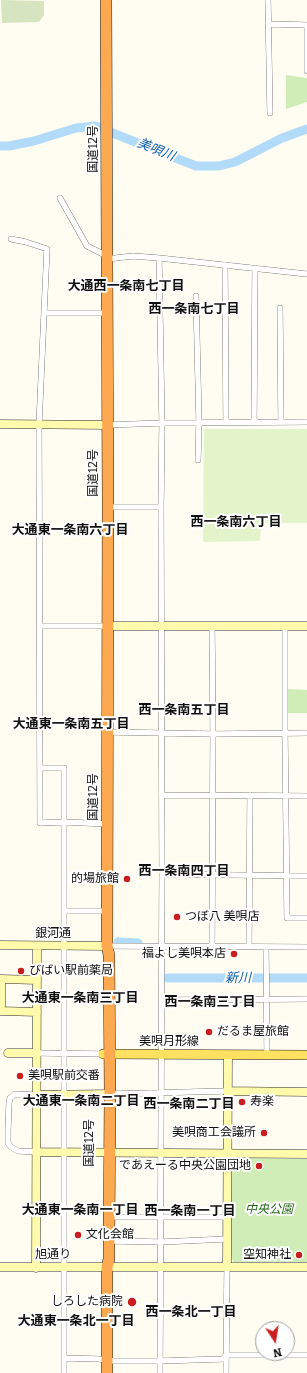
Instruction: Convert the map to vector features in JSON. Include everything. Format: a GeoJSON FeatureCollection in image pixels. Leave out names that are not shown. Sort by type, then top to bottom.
{"type":"FeatureCollection","features":[{"type":"Feature","properties":{"kind":"highway","name":"国道12号"},"geometry":{"type":"LineString","coordinates":[[106,0],[108,507],[107,946],[109,954],[103,1260],[106,1267]]}},
{"type":"Feature","properties":{"kind":"highway","name":"国道12号"},"geometry":{"type":"LineString","coordinates":[[106,1152],[109,1217],[109,1259],[106,1267],[107,1373]]}},
{"type":"Feature","properties":{"kind":"main road","name":"美唄月形線"},"geometry":{"type":"LineString","coordinates":[[106,1054],[307,1055]]}},
{"type":"Feature","properties":{"kind":"street"},"geometry":{"type":"LineString","coordinates":[[268,0],[270,113]]}},
{"type":"Feature","properties":{"kind":"street"},"geometry":{"type":"LineString","coordinates":[[268,24],[307,25],[307,72]]}},
{"type":"Feature","properties":{"kind":"street"},"geometry":{"type":"LineString","coordinates":[[60,198],[87,246],[107,257],[133,256],[159,258],[307,274]]}},
{"type":"Feature","properties":{"kind":"street"},"geometry":{"type":"LineString","coordinates":[[11,239],[47,249],[39,425],[40,822],[107,824]]}},
{"type":"Feature","properties":{"kind":"street"},"geometry":{"type":"LineString","coordinates":[[159,258],[162,423],[162,1267],[160,1373]]}},
{"type":"Feature","properties":{"kind":"street"},"geometry":{"type":"LineString","coordinates":[[225,265],[226,422]]}},
{"type":"Feature","properties":{"kind":"street"},"geometry":{"type":"LineString","coordinates":[[254,422],[255,268]]}},
{"type":"Feature","properties":{"kind":"street"},"geometry":{"type":"LineString","coordinates":[[196,296],[199,422],[198,460]]}},
{"type":"Feature","properties":{"kind":"street"},"geometry":{"type":"LineString","coordinates":[[280,308],[281,422]]}},
{"type":"Feature","properties":{"kind":"street"},"geometry":{"type":"LineString","coordinates":[[44,313],[107,313]]}},
{"type":"Feature","properties":{"kind":"street"},"geometry":{"type":"LineString","coordinates":[[0,424],[107,425],[199,422],[307,422]]}},
{"type":"Feature","properties":{"kind":"street"},"geometry":{"type":"LineString","coordinates":[[108,507],[161,507]]}},
{"type":"Feature","properties":{"kind":"street"},"geometry":{"type":"LineString","coordinates":[[40,626],[307,626]]}},
{"type":"Feature","properties":{"kind":"street"},"geometry":{"type":"LineString","coordinates":[[212,626],[212,947]]}},
{"type":"Feature","properties":{"kind":"street"},"geometry":{"type":"LineString","coordinates":[[285,627],[287,918],[307,918]]}},
{"type":"Feature","properties":{"kind":"street"},"geometry":{"type":"LineString","coordinates":[[107,732],[213,734],[307,733]]}},
{"type":"Feature","properties":{"kind":"street"},"geometry":{"type":"LineString","coordinates":[[40,768],[64,768],[64,1373]]}},
{"type":"Feature","properties":{"kind":"street"},"geometry":{"type":"LineString","coordinates":[[162,795],[307,796]]}},
{"type":"Feature","properties":{"kind":"street"},"geometry":{"type":"LineString","coordinates":[[249,947],[250,795]]}},
{"type":"Feature","properties":{"kind":"street"},"geometry":{"type":"LineString","coordinates":[[162,874],[307,876]]}},
{"type":"Feature","properties":{"kind":"street"},"geometry":{"type":"LineString","coordinates":[[64,912],[107,911]]}},
{"type":"Feature","properties":{"kind":"street","name":"銀河通"},"geometry":{"type":"LineString","coordinates":[[0,946],[107,946]]}},
{"type":"Feature","properties":{"kind":"street"},"geometry":{"type":"LineString","coordinates":[[36,946],[36,1268]]}},
{"type":"Feature","properties":{"kind":"street"},"geometry":{"type":"LineString","coordinates":[[107,946],[266,948],[307,947]]}},
{"type":"Feature","properties":{"kind":"street"},"geometry":{"type":"LineString","coordinates":[[266,948],[267,1054]]}},
{"type":"Feature","properties":{"kind":"street"},"geometry":{"type":"LineString","coordinates":[[37,980],[1,979],[1,1011],[37,1012]]}},
{"type":"Feature","properties":{"kind":"street"},"geometry":{"type":"LineString","coordinates":[[162,1000],[307,999]]}},
{"type":"Feature","properties":{"kind":"street"},"geometry":{"type":"LineString","coordinates":[[8,1053],[106,1054]]}},
{"type":"Feature","properties":{"kind":"street"},"geometry":{"type":"LineString","coordinates":[[226,1373],[228,1055]]}},
{"type":"Feature","properties":{"kind":"street"},"geometry":{"type":"LineString","coordinates":[[307,1092],[227,1091],[37,1095],[15,1094],[10,1098],[9,1103],[8,1130],[8,1143],[11,1147],[18,1151],[307,1154]]}},
{"type":"Feature","properties":{"kind":"street"},"geometry":{"type":"LineString","coordinates":[[109,1217],[226,1217]]}},
{"type":"Feature","properties":{"kind":"street"},"geometry":{"type":"LineString","coordinates":[[109,1241],[161,1242],[227,1239]]}},
{"type":"Feature","properties":{"kind":"street","name":"旭通り"},"geometry":{"type":"LineString","coordinates":[[0,1267],[64,1268],[307,1266]]}},
{"type":"Feature","properties":{"kind":"street"},"geometry":{"type":"LineString","coordinates":[[64,1358],[106,1360],[114,1362],[223,1359],[226,1355],[307,1355]]}},
{"type":"Feature","properties":{"kind":"green space"},"geometry":{"type":"Polygon","coordinates":[[[1,0],[44,1],[44,15],[39,22],[2,23],[1,0]]]}},
{"type":"Feature","properties":{"kind":"green space"},"geometry":{"type":"Polygon","coordinates":[[[286,75],[307,78],[307,102],[286,109],[286,75]]]}},
{"type":"Feature","properties":{"kind":"green space"},"geometry":{"type":"Polygon","coordinates":[[[204,429],[307,429],[307,523],[261,523],[260,541],[203,542],[204,429]]]}},
{"type":"Feature","properties":{"kind":"green space"},"geometry":{"type":"Polygon","coordinates":[[[287,689],[307,690],[307,713],[287,713],[287,689]]]}},
{"type":"Feature","properties":{"kind":"green space","name":"中央公園"},"geometry":{"type":"Polygon","coordinates":[[[236,1158],[307,1159],[307,1262],[234,1262],[231,1258],[231,1162],[236,1158]]]}},
{"type":"Feature","properties":{"kind":"waterway","name":"美唄川"},"geometry":{"type":"LineString","coordinates":[[0,146],[9,146],[34,141],[76,128],[95,126],[196,166],[219,166],[235,162],[282,138],[307,129]]}},
{"type":"Feature","properties":{"kind":"waterway","name":"新川"},"geometry":{"type":"LineString","coordinates":[[118,942],[138,943]]}},
{"type":"Feature","properties":{"kind":"waterway","name":"新川"},"geometry":{"type":"LineString","coordinates":[[168,978],[307,978]]}},
{"type":"Feature","properties":{"kind":"place","name":"的場旅館"},"geometry":{"type":"Point","coordinates":[127,879]}},
{"type":"Feature","properties":{"kind":"place","name":"つぼ八 美唄店"},"geometry":{"type":"Point","coordinates":[177,917]}},
{"type":"Feature","properties":{"kind":"place","name":"福よし美唄本店"},"geometry":{"type":"Point","coordinates":[234,954]}},
{"type":"Feature","properties":{"kind":"place","name":"びばい駅前薬局"},"geometry":{"type":"Point","coordinates":[21,971]}},
{"type":"Feature","properties":{"kind":"place","name":"だるま屋旅館"},"geometry":{"type":"Point","coordinates":[209,1032]}},
{"type":"Feature","properties":{"kind":"place","name":"美唄駅前交番"},"geometry":{"type":"Point","coordinates":[20,1076]}},
{"type":"Feature","properties":{"kind":"place","name":"寿楽"},"geometry":{"type":"Point","coordinates":[242,1102]}},
{"type":"Feature","properties":{"kind":"place","name":"美唄商工会議所"},"geometry":{"type":"Point","coordinates":[264,1133]}},
{"type":"Feature","properties":{"kind":"place","name":"であえーる中央公園団地"},"geometry":{"type":"Point","coordinates":[259,1166]}},
{"type":"Feature","properties":{"kind":"place","name":"文化会館"},"geometry":{"type":"Point","coordinates":[78,1235]}},
{"type":"Feature","properties":{"kind":"place","name":"空知神社"},"geometry":{"type":"Point","coordinates":[299,1255]}},
{"type":"Feature","properties":{"kind":"place","name":"しろした病院"},"geometry":{"type":"Point","coordinates":[132,1302]}},
{"type":"Feature","properties":{"kind":"district","name":"大通西一条南七丁目"},"geometry":{"type":"Point","coordinates":[126,286]}},
{"type":"Feature","properties":{"kind":"district","name":"西一条南七丁目"},"geometry":{"type":"Point","coordinates":[194,309]}},
{"type":"Feature","properties":{"kind":"district","name":"西一条南六丁目"},"geometry":{"type":"Point","coordinates":[236,522]}},
{"type":"Feature","properties":{"kind":"district","name":"大通東一条南六丁目"},"geometry":{"type":"Point","coordinates":[70,530]}},
{"type":"Feature","properties":{"kind":"district","name":"西一条南五丁目"},"geometry":{"type":"Point","coordinates":[184,710]}},
{"type":"Feature","properties":{"kind":"district","name":"大通東一条南五丁目"},"geometry":{"type":"Point","coordinates":[71,724]}},
{"type":"Feature","properties":{"kind":"district","name":"西一条南四丁目"},"geometry":{"type":"Point","coordinates":[184,871]}},
{"type":"Feature","properties":{"kind":"district","name":"大通東一条南三丁目"},"geometry":{"type":"Point","coordinates":[80,998]}},
{"type":"Feature","properties":{"kind":"district","name":"西一条南三丁目"},"geometry":{"type":"Point","coordinates":[210,1002]}},
{"type":"Feature","properties":{"kind":"district","name":"大通東一条南二丁目"},"geometry":{"type":"Point","coordinates":[81,1101]}},
{"type":"Feature","properties":{"kind":"district","name":"西一条南二丁目"},"geometry":{"type":"Point","coordinates":[189,1104]}},
{"type":"Feature","properties":{"kind":"district","name":"大通東一条南一丁目"},"geometry":{"type":"Point","coordinates":[80,1210]}},
{"type":"Feature","properties":{"kind":"district","name":"西一条南一丁目"},"geometry":{"type":"Point","coordinates":[190,1211]}},
{"type":"Feature","properties":{"kind":"district","name":"西一条北一丁目"},"geometry":{"type":"Point","coordinates":[191,1312]}},
{"type":"Feature","properties":{"kind":"district","name":"大通東一条北一丁目"},"geometry":{"type":"Point","coordinates":[76,1321]}}]}
